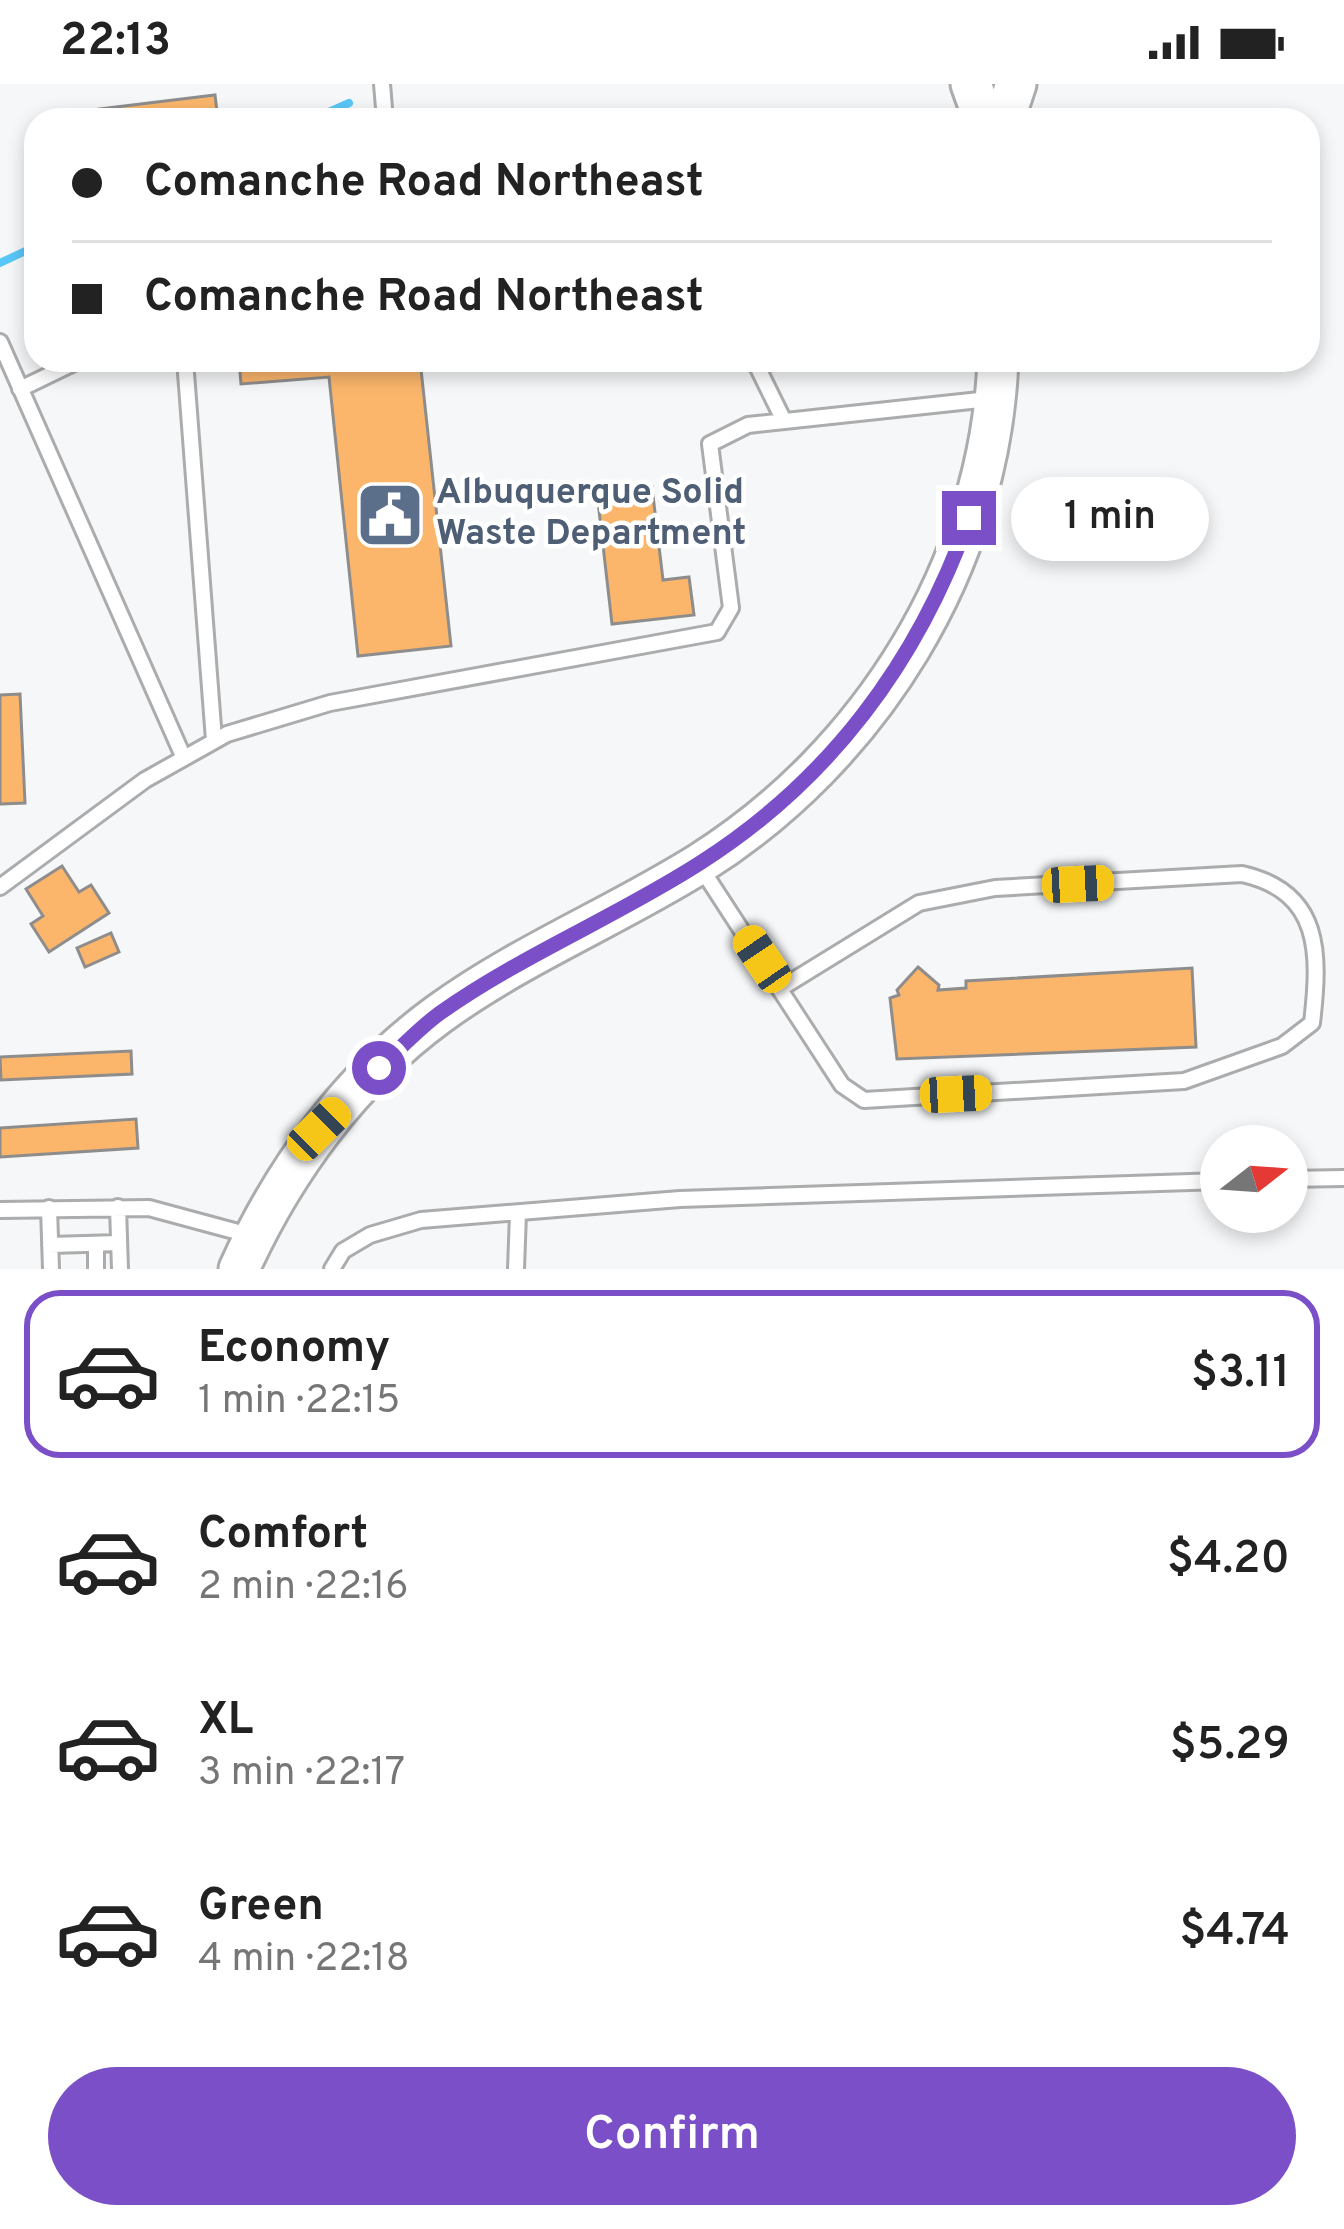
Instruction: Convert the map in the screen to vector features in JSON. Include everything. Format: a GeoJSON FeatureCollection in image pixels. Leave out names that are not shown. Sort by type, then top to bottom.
{"type":"FeatureCollection","features":[{"type":"Feature","properties":{"kind":"main road"},"geometry":{"type":"LineString","coordinates":[[247,1253],[319,1129],[436,1016],[698,864],[766,818],[838,750],[892,677],[946,584],[980,485],[996,380]]}},
{"type":"Feature","properties":{"kind":"lane"},"geometry":{"type":"LineString","coordinates":[[0,342],[183,756]]}},
{"type":"Feature","properties":{"kind":"lane"},"geometry":{"type":"LineString","coordinates":[[20,389],[55,372]]}},
{"type":"Feature","properties":{"kind":"lane"},"geometry":{"type":"LineString","coordinates":[[186,372],[214,740]]}},
{"type":"Feature","properties":{"kind":"lane"},"geometry":{"type":"LineString","coordinates":[[760,372],[784,421]]}},
{"type":"Feature","properties":{"kind":"lane"},"geometry":{"type":"LineString","coordinates":[[0,886],[183,756],[214,740],[330,703],[717,632],[731,608],[710,444],[748,425],[964,398],[996,380]]}},
{"type":"Feature","properties":{"kind":"lane"},"geometry":{"type":"LineString","coordinates":[[698,864],[842,1084],[864,1100],[1184,1081],[1282,1046],[1312,1023],[1318,975],[1308,915],[1275,881],[1242,874],[995,888],[919,903],[781,988]]}},
{"type":"Feature","properties":{"kind":"lane"},"geometry":{"type":"LineString","coordinates":[[1308,1179],[1344,1178]]}},
{"type":"Feature","properties":{"kind":"lane"},"geometry":{"type":"LineString","coordinates":[[332,1269],[344,1251],[421,1220],[704,1198],[1200,1182]]}},
{"type":"Feature","properties":{"kind":"lane"},"geometry":{"type":"LineString","coordinates":[[118,1207],[120,1269]]}},
{"type":"Feature","properties":{"kind":"lane"},"geometry":{"type":"LineString","coordinates":[[50,1208],[51,1269]]}},
{"type":"Feature","properties":{"kind":"lane"},"geometry":{"type":"LineString","coordinates":[[0,1210],[149,1208],[247,1253]]}},
{"type":"Feature","properties":{"kind":"lane"},"geometry":{"type":"LineString","coordinates":[[516,1269],[518,1213]]}},
{"type":"Feature","properties":{"kind":"lane"},"geometry":{"type":"LineString","coordinates":[[50,1245],[119,1243]]}},
{"type":"Feature","properties":{"kind":"lane"},"geometry":{"type":"LineString","coordinates":[[96,1244],[96,1269]]}},
{"type":"Feature","properties":{"kind":"building"},"geometry":{"type":"Polygon","coordinates":[[[215,95],[217,108],[107,108],[215,95]]]}},
{"type":"Feature","properties":{"kind":"building","name":"Albuquerque Solid Waste Department"},"geometry":{"type":"Polygon","coordinates":[[[240,372],[421,372],[451,646],[358,656],[329,377],[241,384],[240,372]]]}},
{"type":"Feature","properties":{"kind":"building"},"geometry":{"type":"Polygon","coordinates":[[[652,487],[663,580],[689,577],[694,615],[612,624],[597,493],[652,487]]]}},
{"type":"Feature","properties":{"kind":"building"},"geometry":{"type":"Polygon","coordinates":[[[20,694],[25,803],[0,804],[0,695],[20,694]]]}},
{"type":"Feature","properties":{"kind":"building"},"geometry":{"type":"Polygon","coordinates":[[[62,866],[79,892],[91,885],[109,913],[49,952],[31,924],[43,916],[26,889],[62,866]]]}},
{"type":"Feature","properties":{"kind":"building"},"geometry":{"type":"Polygon","coordinates":[[[111,933],[119,952],[85,967],[77,948],[111,933]]]}},
{"type":"Feature","properties":{"kind":"building"},"geometry":{"type":"Polygon","coordinates":[[[918,967],[939,985],[938,990],[966,988],[966,981],[1192,968],[1196,1047],[897,1059],[890,998],[899,995],[897,990],[918,967]]]}},
{"type":"Feature","properties":{"kind":"building"},"geometry":{"type":"Polygon","coordinates":[[[131,1051],[132,1074],[1,1080],[0,1057],[131,1051]]]}},
{"type":"Feature","properties":{"kind":"building"},"geometry":{"type":"Polygon","coordinates":[[[136,1119],[138,1148],[0,1157],[0,1128],[136,1119]]]}},
{"type":"Feature","properties":{"kind":"waterway"},"geometry":{"type":"LineString","coordinates":[[338,108],[349,103]]}},
{"type":"Feature","properties":{"kind":"waterway"},"geometry":{"type":"LineString","coordinates":[[0,263],[24,252]]}},
{"type":"Feature","properties":{"kind":"place","name":"Albuquerque Solid Waste Department"},"geometry":{"type":"Point","coordinates":[390,515]}},
{"type":"Feature","properties":{"kind":"route"},"geometry":{"type":"LineString","coordinates":[[379,1068],[436,1016],[698,864],[766,818],[838,750],[892,677],[946,584],[969,518]]}}]}
